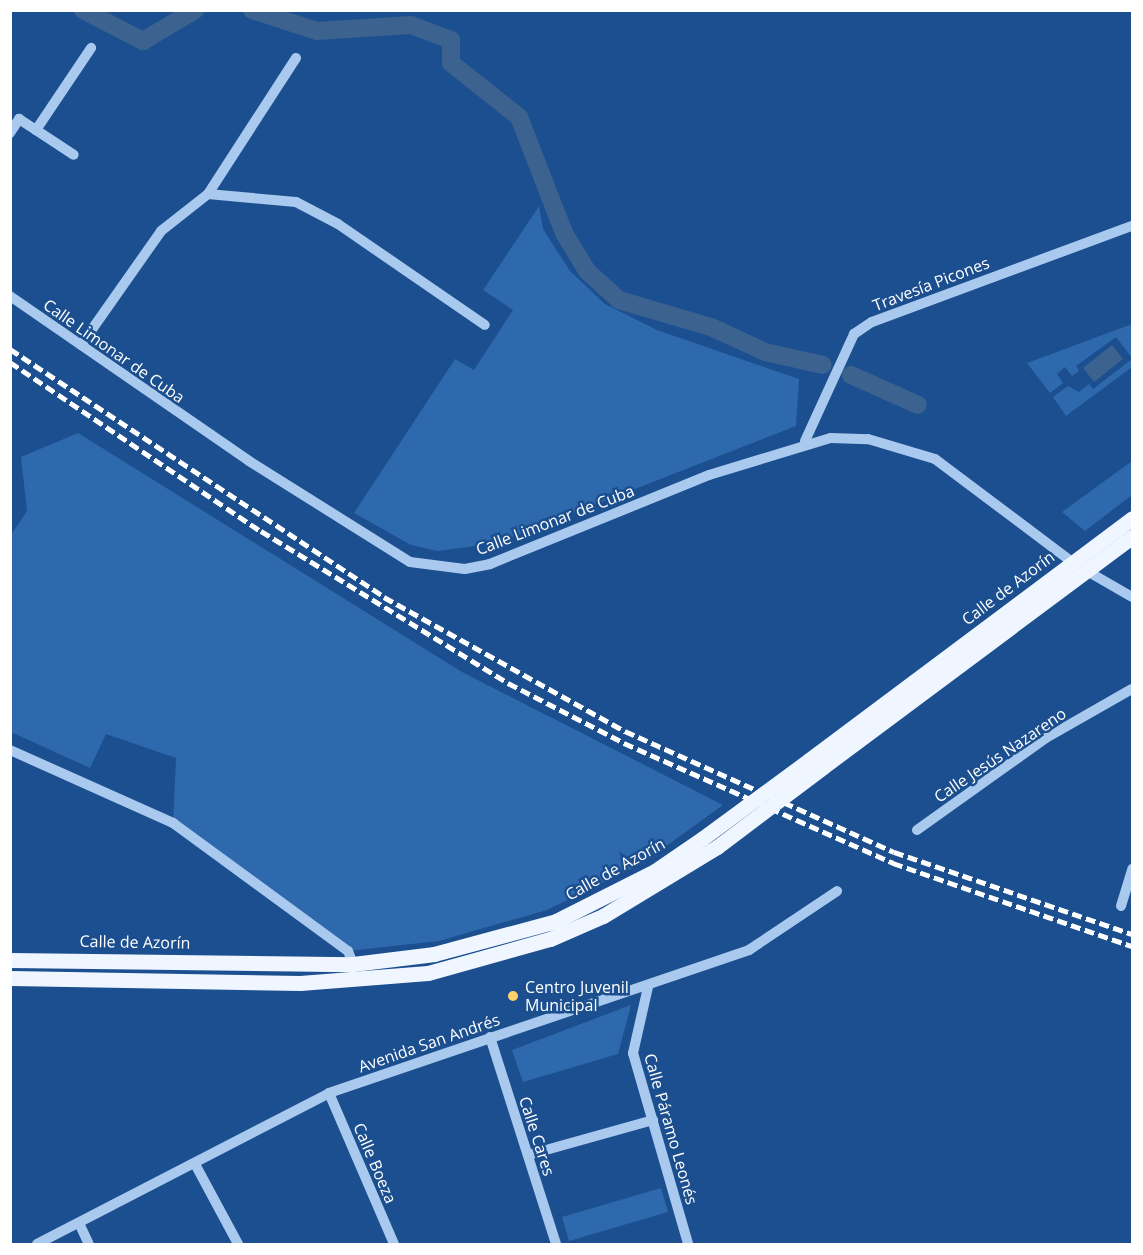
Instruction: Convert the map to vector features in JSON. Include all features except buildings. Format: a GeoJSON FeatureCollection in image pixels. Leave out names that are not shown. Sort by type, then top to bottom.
{"type":"FeatureCollection","features":[{"type":"Feature","properties":{"kind":"main road","name":"Calle de Azorín"},"geometry":{"type":"LineString","coordinates":[[10,978],[300,982],[428,973],[550,939],[603,916],[717,847],[816,764],[1072,562],[1132,518]]}},
{"type":"Feature","properties":{"kind":"main road","name":"Calle de Azorín"},"geometry":{"type":"LineString","coordinates":[[10,960],[353,964],[494,942],[556,921],[655,871],[816,764],[1132,537]]}},
{"type":"Feature","properties":{"kind":"street"},"geometry":{"type":"LineString","coordinates":[[36,130],[91,48]]}},
{"type":"Feature","properties":{"kind":"street"},"geometry":{"type":"LineString","coordinates":[[81,345],[161,231],[208,194],[296,58]]}},
{"type":"Feature","properties":{"kind":"street"},"geometry":{"type":"LineString","coordinates":[[10,133],[20,119],[74,155]]}},
{"type":"Feature","properties":{"kind":"street"},"geometry":{"type":"LineString","coordinates":[[208,194],[296,202],[338,224],[485,325]]}},
{"type":"Feature","properties":{"kind":"street","name":"Travesía Picones"},"geometry":{"type":"LineString","coordinates":[[805,441],[854,334],[872,322],[1132,226]]}},
{"type":"Feature","properties":{"kind":"street","name":"Calle Limonar de Cuba"},"geometry":{"type":"LineString","coordinates":[[10,297],[382,548],[438,568],[490,564],[805,441],[868,439],[935,459],[1072,562]]}},
{"type":"Feature","properties":{"kind":"street"},"geometry":{"type":"LineString","coordinates":[[1087,570],[1132,597]]}},
{"type":"Feature","properties":{"kind":"street","name":"Calle Jesús Nazareno"},"geometry":{"type":"LineString","coordinates":[[917,830],[1046,738],[1132,689]]}},
{"type":"Feature","properties":{"kind":"street"},"geometry":{"type":"LineString","coordinates":[[10,750],[173,824],[348,951],[353,964]]}},
{"type":"Feature","properties":{"kind":"street"},"geometry":{"type":"LineString","coordinates":[[1121,906],[1132,869]]}},
{"type":"Feature","properties":{"kind":"street","name":"Avenida San Andrés"},"geometry":{"type":"LineString","coordinates":[[37,1245],[329,1093],[490,1037],[648,987],[749,950],[837,891]]}},
{"type":"Feature","properties":{"kind":"street","name":"Calle Páramo Leonés"},"geometry":{"type":"LineString","coordinates":[[648,987],[633,1053],[688,1245]]}},
{"type":"Feature","properties":{"kind":"street","name":"Calle Cares"},"geometry":{"type":"LineString","coordinates":[[490,1037],[556,1245]]}},
{"type":"Feature","properties":{"kind":"street","name":"Calle Boeza"},"geometry":{"type":"LineString","coordinates":[[329,1093],[394,1245]]}},
{"type":"Feature","properties":{"kind":"street"},"geometry":{"type":"LineString","coordinates":[[528,1155],[653,1120]]}},
{"type":"Feature","properties":{"kind":"street"},"geometry":{"type":"LineString","coordinates":[[195,1164],[238,1245]]}},
{"type":"Feature","properties":{"kind":"street"},"geometry":{"type":"LineString","coordinates":[[79,1223],[89,1245]]}},
{"type":"Feature","properties":{"kind":"shaded area"},"geometry":{"type":"Polygon","coordinates":[[[539,206],[543,229],[570,271],[605,304],[657,330],[799,379],[796,426],[497,543],[438,551],[411,545],[354,513],[455,359],[474,370],[513,310],[483,290],[539,206]]]}},
{"type":"Feature","properties":{"kind":"shaded area"},"geometry":{"type":"Polygon","coordinates":[[[1132,324],[1132,358],[1116,337],[1076,366],[1079,371],[1072,376],[1065,367],[1057,374],[1063,383],[1050,393],[1027,363],[1132,324]]]}},
{"type":"Feature","properties":{"kind":"shaded area"},"geometry":{"type":"Polygon","coordinates":[[[1112,345],[1123,359],[1094,382],[1083,368],[1112,345]]]}},
{"type":"Feature","properties":{"kind":"shaded area"},"geometry":{"type":"Polygon","coordinates":[[[1132,359],[1132,367],[1066,416],[1053,397],[1068,386],[1079,392],[1089,384],[1093,389],[1132,359]]]}},
{"type":"Feature","properties":{"kind":"shaded area"},"geometry":{"type":"Polygon","coordinates":[[[78,433],[462,672],[723,805],[643,863],[547,910],[439,941],[348,951],[173,823],[176,758],[106,734],[90,768],[11,732],[11,535],[27,511],[21,457],[78,433]]]}},
{"type":"Feature","properties":{"kind":"shaded area"},"geometry":{"type":"Polygon","coordinates":[[[1132,461],[1132,495],[1085,531],[1062,512],[1132,461]]]}},
{"type":"Feature","properties":{"kind":"shaded area"},"geometry":{"type":"Polygon","coordinates":[[[631,1005],[618,1054],[523,1082],[512,1050],[631,1005]]]}},
{"type":"Feature","properties":{"kind":"shaded area"},"geometry":{"type":"Polygon","coordinates":[[[661,1188],[668,1212],[569,1241],[562,1217],[661,1188]]]}},
{"type":"Feature","properties":{"kind":"waterway"},"geometry":{"type":"LineString","coordinates":[[83,10],[143,41],[195,10]]}},
{"type":"Feature","properties":{"kind":"waterway"},"geometry":{"type":"LineString","coordinates":[[252,10],[317,31],[411,25],[451,40],[451,63],[519,117],[564,233],[587,271],[619,300],[711,327],[765,352],[823,365]]}},
{"type":"Feature","properties":{"kind":"waterway"},"geometry":{"type":"LineString","coordinates":[[851,375],[918,405]]}},
{"type":"Feature","properties":{"kind":"railway"},"geometry":{"type":"LineString","coordinates":[[10,349],[384,597],[625,731],[894,852],[1132,934]]}},
{"type":"Feature","properties":{"kind":"railway"},"geometry":{"type":"LineString","coordinates":[[10,362],[261,531],[508,683],[624,743],[893,863],[1132,946]]}},
{"type":"Feature","properties":{"kind":"place","name":"Centro Juvenil Municipal"},"geometry":{"type":"Point","coordinates":[513,996]}}]}
